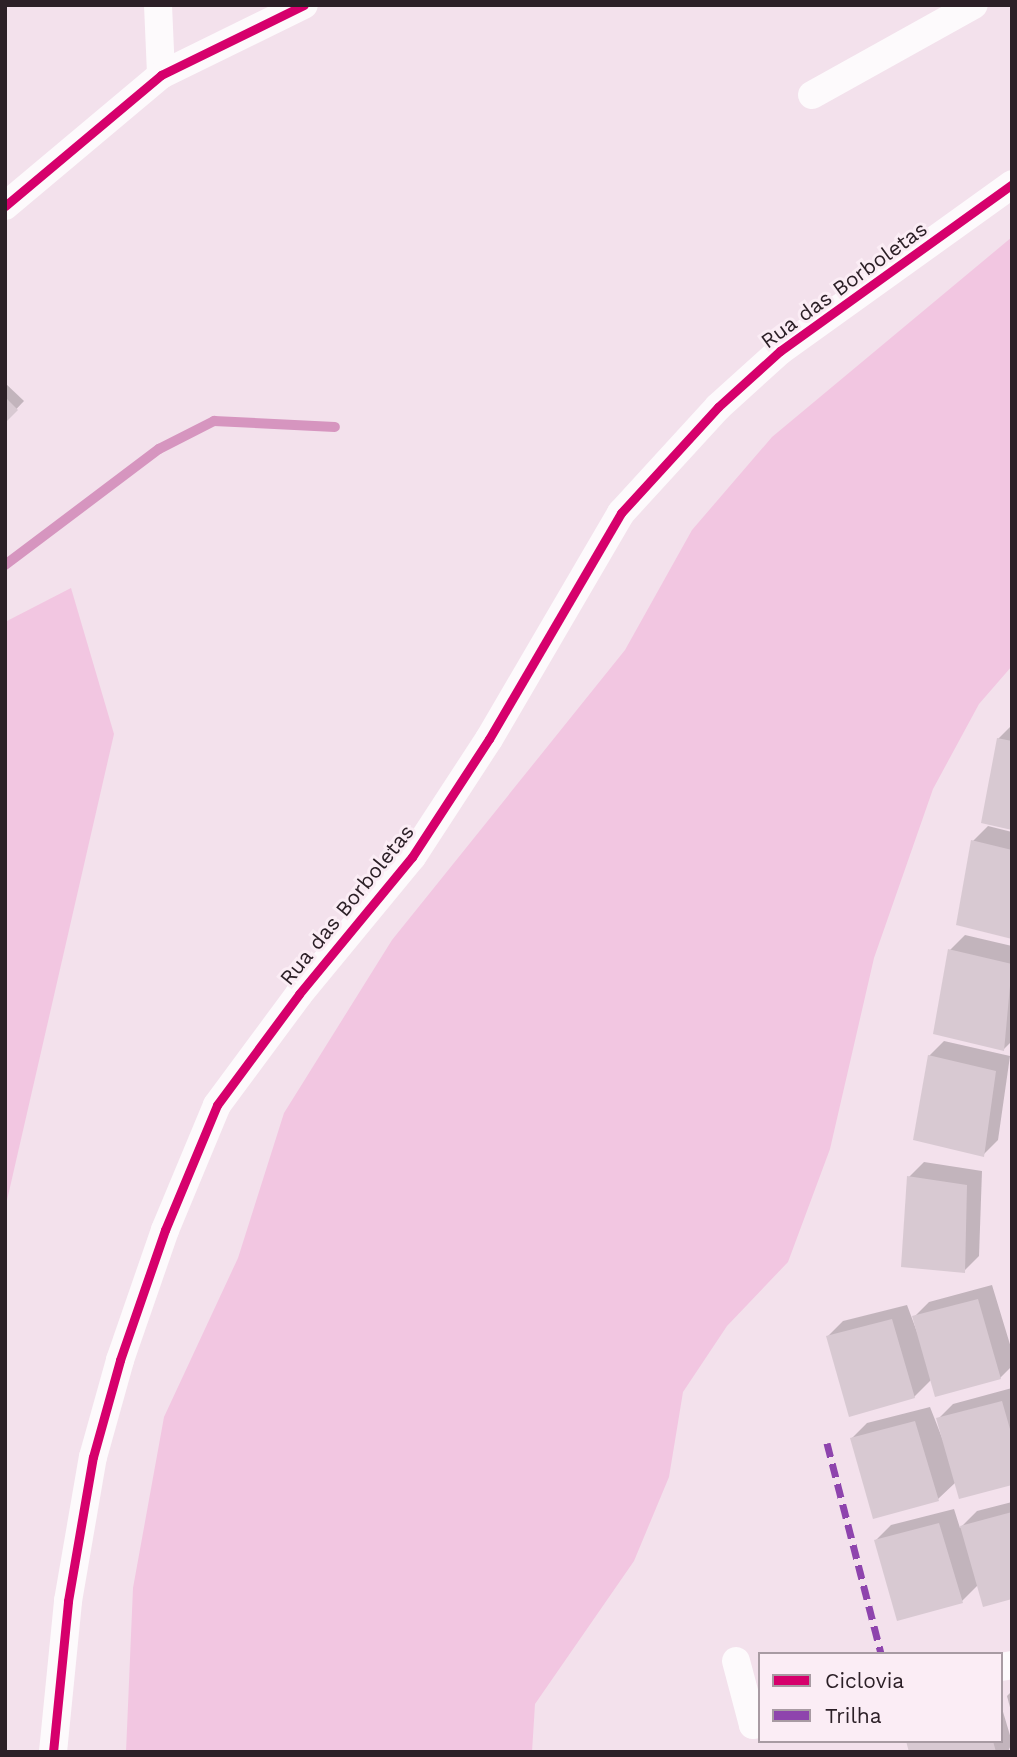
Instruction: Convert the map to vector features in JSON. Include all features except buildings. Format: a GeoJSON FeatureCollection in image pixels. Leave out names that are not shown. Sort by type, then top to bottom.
{"type":"FeatureCollection","features":[{"type":"Feature","properties":{"kind":"street"},"geometry":{"type":"LineString","coordinates":[[158,5],[160,75]]}},
{"type":"Feature","properties":{"kind":"street"},"geometry":{"type":"LineString","coordinates":[[5,206],[160,75],[304,5]]}},
{"type":"Feature","properties":{"kind":"street"},"geometry":{"type":"LineString","coordinates":[[812,95],[974,5]]}},
{"type":"Feature","properties":{"kind":"street","name":"Rua das Borboletas"},"geometry":{"type":"LineString","coordinates":[[53,1752],[68,1601],[93,1457],[120,1360],[165,1230],[217,1105],[299,994],[412,857],[489,738],[621,513],[718,407],[780,351],[1012,184]]}},
{"type":"Feature","properties":{"kind":"street"},"geometry":{"type":"LineString","coordinates":[[736,1661],[753,1725],[758,1724]]}},
{"type":"Feature","properties":{"kind":"shaded area"},"geometry":{"type":"Polygon","coordinates":[[[1012,237],[1012,666],[979,704],[933,789],[874,958],[830,1149],[788,1262],[727,1326],[683,1392],[669,1477],[634,1561],[535,1704],[532,1752],[126,1752],[133,1588],[164,1417],[238,1258],[284,1113],[392,940],[625,650],[692,530],[772,437],[1012,237]]]}},
{"type":"Feature","properties":{"kind":"shaded area"},"geometry":{"type":"Polygon","coordinates":[[[71,588],[114,734],[5,1209],[5,622],[71,588]]]}},
{"type":"Feature","properties":{"kind":"waterway"},"geometry":{"type":"LineString","coordinates":[[5,565],[159,449],[214,421],[335,427]]}},
{"type":"Feature","properties":{"kind":"marked path"},"geometry":{"type":"LineString","coordinates":[[827,1443],[880,1652]]}},
{"type":"Feature","properties":{"kind":"cycle path"},"geometry":{"type":"LineString","coordinates":[[5,206],[161,75],[304,5]]}},
{"type":"Feature","properties":{"kind":"cycle path"},"geometry":{"type":"LineString","coordinates":[[53,1752],[68,1601],[93,1457],[120,1360],[165,1230],[217,1105],[299,994],[412,857],[489,739],[621,513],[718,407],[780,351],[1012,184]]}}]}
